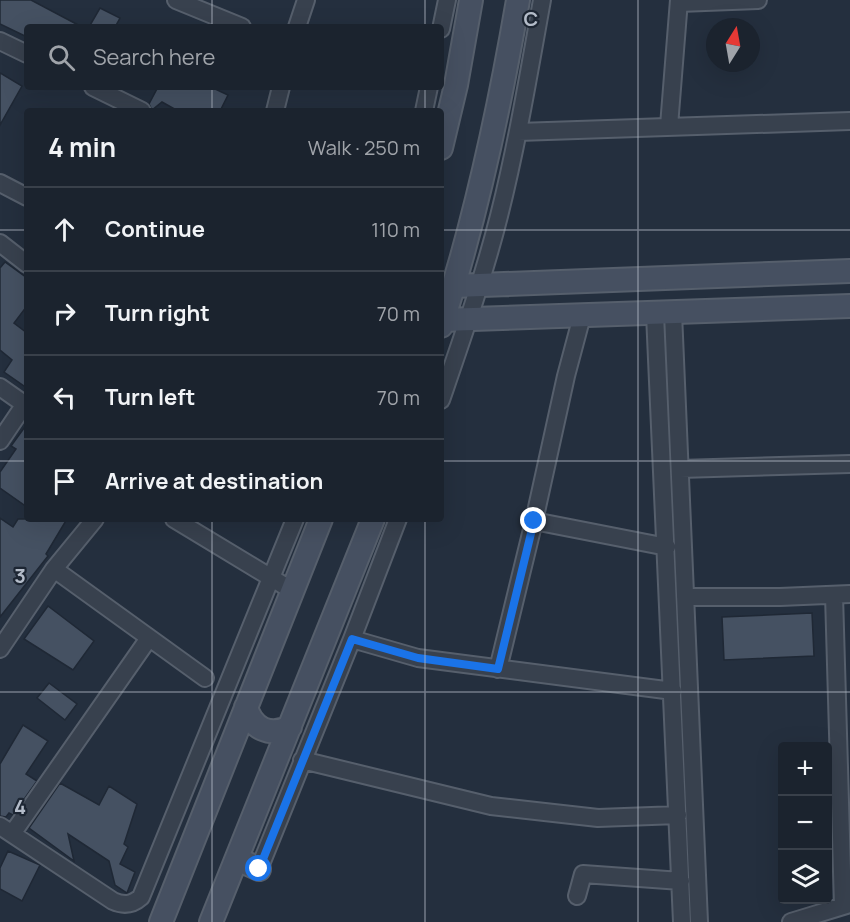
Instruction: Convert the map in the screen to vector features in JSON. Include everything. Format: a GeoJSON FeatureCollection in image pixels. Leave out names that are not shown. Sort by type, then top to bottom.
{"type":"FeatureCollection","features":[{"type":"Feature","properties":{"kind":"main road"},"geometry":{"type":"LineString","coordinates":[[444,135],[456,85],[471,0]]}},
{"type":"Feature","properties":{"kind":"main road"},"geometry":{"type":"LineString","coordinates":[[444,317],[475,210],[494,133],[518,0]]}},
{"type":"Feature","properties":{"kind":"main road"},"geometry":{"type":"LineString","coordinates":[[454,286],[850,271]]}},
{"type":"Feature","properties":{"kind":"main road"},"geometry":{"type":"LineString","coordinates":[[444,323],[469,319],[850,306]]}},
{"type":"Feature","properties":{"kind":"main road"},"geometry":{"type":"LineString","coordinates":[[161,922],[320,522]]}},
{"type":"Feature","properties":{"kind":"main road"},"geometry":{"type":"LineString","coordinates":[[212,922],[372,522]]}},
{"type":"Feature","properties":{"kind":"main road"},"geometry":{"type":"LineString","coordinates":[[246,707],[254,724],[262,730],[272,732],[290,727]]}},
{"type":"Feature","properties":{"kind":"main road"},"geometry":{"type":"LineString","coordinates":[[237,859],[259,869]]}},
{"type":"Feature","properties":{"kind":"street"},"geometry":{"type":"LineString","coordinates":[[176,0],[235,24]]}},
{"type":"Feature","properties":{"kind":"street"},"geometry":{"type":"LineString","coordinates":[[298,24],[306,0]]}},
{"type":"Feature","properties":{"kind":"street"},"geometry":{"type":"LineString","coordinates":[[442,24],[447,0]]}},
{"type":"Feature","properties":{"kind":"street"},"geometry":{"type":"LineString","coordinates":[[444,391],[469,319],[499,216],[518,132],[542,0]]}},
{"type":"Feature","properties":{"kind":"street"},"geometry":{"type":"LineString","coordinates":[[669,126],[679,2],[758,0]]}},
{"type":"Feature","properties":{"kind":"street"},"geometry":{"type":"LineString","coordinates":[[0,41],[24,53]]}},
{"type":"Feature","properties":{"kind":"street"},"geometry":{"type":"LineString","coordinates":[[99,90],[136,108]]}},
{"type":"Feature","properties":{"kind":"street"},"geometry":{"type":"LineString","coordinates":[[276,108],[280,90]]}},
{"type":"Feature","properties":{"kind":"street"},"geometry":{"type":"LineString","coordinates":[[425,108],[428,90]]}},
{"type":"Feature","properties":{"kind":"street"},"geometry":{"type":"LineString","coordinates":[[518,132],[850,121]]}},
{"type":"Feature","properties":{"kind":"street"},"geometry":{"type":"LineString","coordinates":[[0,183],[24,195]]}},
{"type":"Feature","properties":{"kind":"street"},"geometry":{"type":"LineString","coordinates":[[0,243],[24,262]]}},
{"type":"Feature","properties":{"kind":"street"},"geometry":{"type":"LineString","coordinates":[[664,313],[680,469],[699,922]]}},
{"type":"Feature","properties":{"kind":"street"},"geometry":{"type":"LineString","coordinates":[[664,313],[666,547],[682,922]]}},
{"type":"Feature","properties":{"kind":"street"},"geometry":{"type":"LineString","coordinates":[[498,669],[582,316]]}},
{"type":"Feature","properties":{"kind":"street"},"geometry":{"type":"LineString","coordinates":[[0,387],[24,404]]}},
{"type":"Feature","properties":{"kind":"street"},"geometry":{"type":"LineString","coordinates":[[0,441],[24,408]]}},
{"type":"Feature","properties":{"kind":"street"},"geometry":{"type":"LineString","coordinates":[[680,469],[850,464]]}},
{"type":"Feature","properties":{"kind":"street"},"geometry":{"type":"LineString","coordinates":[[534,521],[666,547]]}},
{"type":"Feature","properties":{"kind":"street"},"geometry":{"type":"LineString","coordinates":[[0,649],[54,569],[93,522]]}},
{"type":"Feature","properties":{"kind":"street"},"geometry":{"type":"LineString","coordinates":[[179,522],[292,591]]}},
{"type":"Feature","properties":{"kind":"street"},"geometry":{"type":"LineString","coordinates":[[149,638],[6,830],[113,901],[125,905],[137,901],[144,891],[294,522]]}},
{"type":"Feature","properties":{"kind":"street"},"geometry":{"type":"LineString","coordinates":[[259,869],[397,522]]}},
{"type":"Feature","properties":{"kind":"street"},"geometry":{"type":"LineString","coordinates":[[54,569],[205,678]]}},
{"type":"Feature","properties":{"kind":"street"},"geometry":{"type":"LineString","coordinates":[[685,597],[842,595],[847,905],[791,922]]}},
{"type":"Feature","properties":{"kind":"street"},"geometry":{"type":"LineString","coordinates":[[352,639],[418,658],[673,691]]}},
{"type":"Feature","properties":{"kind":"street"},"geometry":{"type":"LineString","coordinates":[[302,760],[491,806],[598,818],[678,815]]}},
{"type":"Feature","properties":{"kind":"street"},"geometry":{"type":"LineString","coordinates":[[577,896],[583,874],[681,881]]}},
{"type":"Feature","properties":{"kind":"building"},"geometry":{"type":"Polygon","coordinates":[[[0,0],[31,0],[76,24],[24,24],[24,36],[0,24],[0,0]]]}},
{"type":"Feature","properties":{"kind":"building"},"geometry":{"type":"Polygon","coordinates":[[[100,8],[120,18],[117,24],[91,24],[100,8]]]}},
{"type":"Feature","properties":{"kind":"building"},"geometry":{"type":"Polygon","coordinates":[[[0,73],[22,86],[0,125],[0,73]]]}},
{"type":"Feature","properties":{"kind":"building"},"geometry":{"type":"Polygon","coordinates":[[[156,90],[217,90],[228,95],[222,108],[173,108],[162,102],[151,108],[149,104],[156,90]]]}},
{"type":"Feature","properties":{"kind":"building"},"geometry":{"type":"Polygon","coordinates":[[[5,262],[24,276],[24,310],[14,323],[24,331],[24,386],[4,372],[12,360],[0,350],[0,268],[5,262]]]}},
{"type":"Feature","properties":{"kind":"building"},"geometry":{"type":"Polygon","coordinates":[[[24,428],[24,505],[0,488],[0,472],[16,449],[11,446],[24,428]]]}},
{"type":"Feature","properties":{"kind":"building"},"geometry":{"type":"Polygon","coordinates":[[[0,518],[13,527],[18,519],[24,519],[24,522],[65,522],[46,554],[48,556],[0,617],[0,518]]]}},
{"type":"Feature","properties":{"kind":"building"},"geometry":{"type":"Polygon","coordinates":[[[48,606],[94,641],[73,670],[24,639],[48,606]]]}},
{"type":"Feature","properties":{"kind":"building"},"geometry":{"type":"Polygon","coordinates":[[[812,613],[814,656],[724,660],[722,617],[812,613]]]}},
{"type":"Feature","properties":{"kind":"building"},"geometry":{"type":"Polygon","coordinates":[[[49,683],[77,704],[65,720],[37,698],[49,683]]]}},
{"type":"Feature","properties":{"kind":"building"},"geometry":{"type":"Polygon","coordinates":[[[23,725],[48,741],[26,774],[37,781],[13,815],[9,813],[6,817],[0,816],[0,764],[23,725]]]}},
{"type":"Feature","properties":{"kind":"building"},"geometry":{"type":"Polygon","coordinates":[[[60,783],[99,805],[109,786],[137,804],[124,844],[128,847],[120,864],[135,872],[127,893],[115,885],[109,861],[68,834],[74,861],[29,828],[60,783]]]}},
{"type":"Feature","properties":{"kind":"building"},"geometry":{"type":"Polygon","coordinates":[[[8,851],[40,865],[22,901],[0,889],[0,868],[8,851]]]}},
{"type":"Feature","properties":{"kind":"route"},"geometry":{"type":"LineString","coordinates":[[259,869],[352,639],[418,658],[498,669],[534,521]]}}]}
